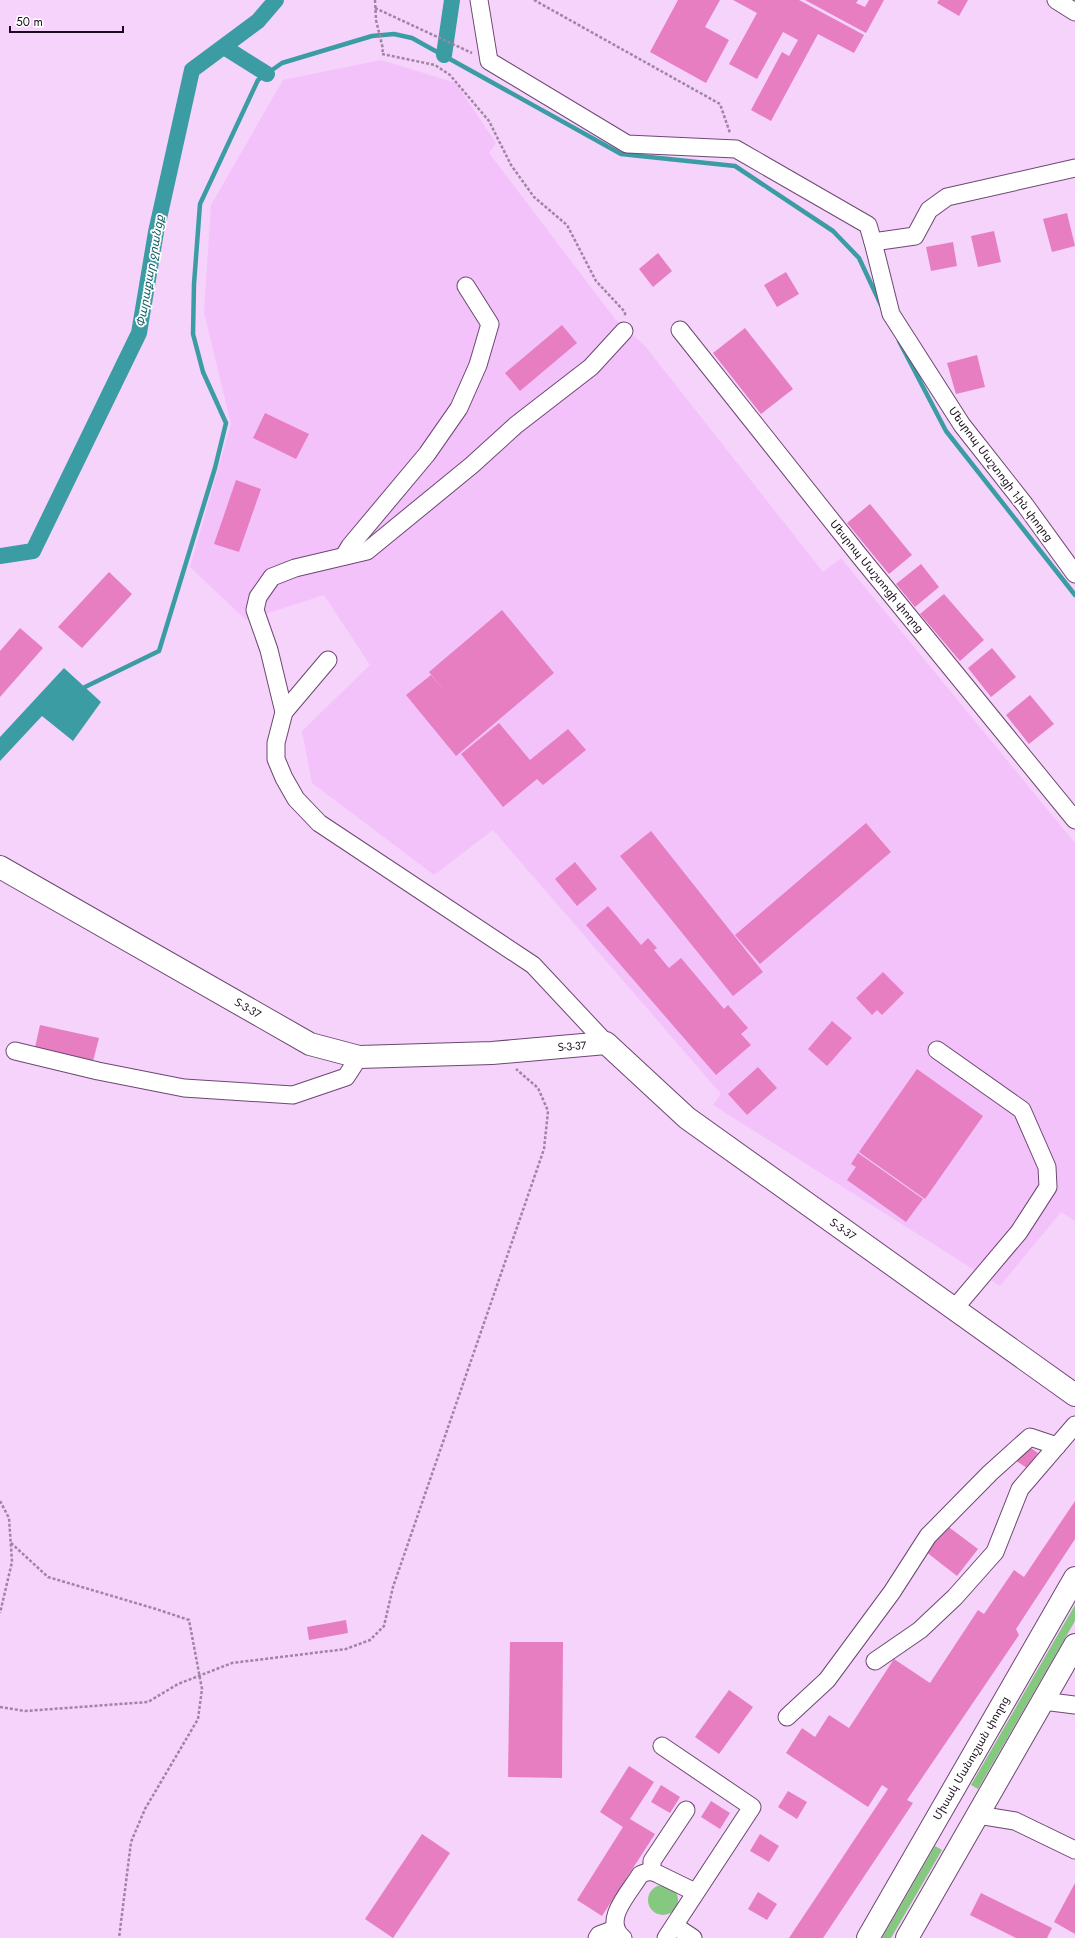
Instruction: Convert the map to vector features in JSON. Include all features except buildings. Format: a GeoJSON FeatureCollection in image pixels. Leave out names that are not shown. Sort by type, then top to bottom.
{"type":"FeatureCollection","features":[{"type":"Feature","properties":{"kind":"main road","name":"Տ-3-37"},"geometry":{"type":"LineString","coordinates":[[0,867],[310,1044],[359,1057],[492,1053],[606,1043],[686,1118],[1075,1395]]}},
{"type":"Feature","properties":{"kind":"main road","name":"Միսակ Մանուշյան փողոց"},"geometry":{"type":"LineString","coordinates":[[868,1938],[1075,1578]]}},
{"type":"Feature","properties":{"kind":"main road"},"geometry":{"type":"LineString","coordinates":[[907,1938],[1075,1645]]}},
{"type":"Feature","properties":{"kind":"main road"},"geometry":{"type":"LineString","coordinates":[[948,1799],[978,1815]]}},
{"type":"Feature","properties":{"kind":"street"},"geometry":{"type":"LineString","coordinates":[[479,0],[489,60],[627,144],[736,149]]}},
{"type":"Feature","properties":{"kind":"street"},"geometry":{"type":"LineString","coordinates":[[1056,0],[1075,12]]}},
{"type":"Feature","properties":{"kind":"street","name":"Մեսրոպ Մաշտոցի 1-ին փողոց"},"geometry":{"type":"LineString","coordinates":[[736,149],[868,225],[891,314],[962,426],[1025,505],[1075,574]]}},
{"type":"Feature","properties":{"kind":"street"},"geometry":{"type":"LineString","coordinates":[[873,242],[915,236],[929,210],[947,197],[1075,168]]}},
{"type":"Feature","properties":{"kind":"street"},"geometry":{"type":"LineString","coordinates":[[344,556],[350,546],[427,454],[459,408],[478,365],[490,324],[466,286]]}},
{"type":"Feature","properties":{"kind":"street","name":"Մեսրոպ Մաշտոցի փողոց"},"geometry":{"type":"LineString","coordinates":[[680,330],[858,554],[1075,820]]}},
{"type":"Feature","properties":{"kind":"street"},"geometry":{"type":"LineString","coordinates":[[284,712],[269,650],[255,610],[258,597],[272,577],[295,568],[367,551],[472,464],[516,425],[591,367],[624,331]]}},
{"type":"Feature","properties":{"kind":"street"},"geometry":{"type":"LineString","coordinates":[[328,660],[284,712],[276,743],[276,759],[296,799],[319,823],[532,965],[606,1043]]}},
{"type":"Feature","properties":{"kind":"street"},"geometry":{"type":"LineString","coordinates":[[937,1050],[1022,1110],[1047,1166],[1048,1187],[1019,1232],[954,1309]]}},
{"type":"Feature","properties":{"kind":"street"},"geometry":{"type":"LineString","coordinates":[[15,1051],[98,1071],[184,1088],[293,1095],[346,1077],[359,1057]]}},
{"type":"Feature","properties":{"kind":"street"},"geometry":{"type":"LineString","coordinates":[[875,1660],[920,1630],[955,1597],[995,1552],[1020,1488],[1075,1425]]}},
{"type":"Feature","properties":{"kind":"street"},"geometry":{"type":"LineString","coordinates":[[787,1717],[827,1680],[892,1592],[928,1536],[990,1473],[1030,1437],[1057,1446]]}},
{"type":"Feature","properties":{"kind":"street"},"geometry":{"type":"LineString","coordinates":[[1043,1701],[1075,1705]]}},
{"type":"Feature","properties":{"kind":"street"},"geometry":{"type":"LineString","coordinates":[[662,1746],[752,1807],[670,1932],[693,1938]]}},
{"type":"Feature","properties":{"kind":"street"},"geometry":{"type":"LineString","coordinates":[[652,1871],[652,1861],[686,1810]]}},
{"type":"Feature","properties":{"kind":"street"},"geometry":{"type":"LineString","coordinates":[[978,1815],[1015,1821],[1075,1850]]}},
{"type":"Feature","properties":{"kind":"street"},"geometry":{"type":"LineString","coordinates":[[597,1938],[599,1935],[620,1933],[614,1919],[617,1911],[640,1875],[645,1872],[652,1871],[695,1892]]}},
{"type":"Feature","properties":{"kind":"path"},"geometry":{"type":"LineString","coordinates":[[375,0],[378,27],[383,49],[382,54],[435,65],[450,75],[489,121],[511,165],[534,197],[567,225],[596,281],[625,312],[624,331]]}},
{"type":"Feature","properties":{"kind":"path"},"geometry":{"type":"LineString","coordinates":[[534,0],[720,104],[736,149]]}},
{"type":"Feature","properties":{"kind":"path"},"geometry":{"type":"LineString","coordinates":[[375,8],[436,36],[456,47]]}},
{"type":"Feature","properties":{"kind":"path"},"geometry":{"type":"LineString","coordinates":[[0,1707],[25,1711],[148,1702],[178,1684],[232,1663],[346,1649],[370,1640],[384,1626],[393,1587],[544,1149],[548,1111],[538,1088],[513,1066],[492,1053]]}},
{"type":"Feature","properties":{"kind":"path"},"geometry":{"type":"LineString","coordinates":[[0,1501],[9,1518],[12,1562],[0,1613]]}},
{"type":"Feature","properties":{"kind":"path"},"geometry":{"type":"LineString","coordinates":[[11,1543],[48,1577],[156,1608],[189,1620],[198,1675],[202,1689],[198,1719],[144,1809],[132,1842],[119,1938]]}},
{"type":"Feature","properties":{"kind":"shaded area"},"geometry":{"type":"Polygon","coordinates":[[[381,60],[456,83],[496,143],[489,153],[615,319],[645,346],[823,572],[841,558],[1075,843],[1075,1221],[1061,1212],[1000,1286],[713,1105],[721,1094],[493,830],[434,875],[312,783],[302,731],[370,665],[324,595],[246,620],[190,567],[231,424],[204,312],[211,205],[283,80],[381,60]]]}},
{"type":"Feature","properties":{"kind":"shaded area"},"geometry":{"type":"Polygon","coordinates":[[[64,668],[101,702],[73,741],[42,716],[0,761],[0,737],[64,668]]]}},
{"type":"Feature","properties":{"kind":"shaded area"},"geometry":{"type":"Polygon","coordinates":[[[1075,1605],[1075,1621],[978,1789],[971,1785],[1075,1605]]]}},
{"type":"Feature","properties":{"kind":"shaded area"},"geometry":{"type":"Polygon","coordinates":[[[935,1846],[942,1850],[891,1938],[882,1938],[935,1846]]]}},
{"type":"Feature","properties":{"kind":"shaded area"},"geometry":{"type":"Polygon","coordinates":[[[663,1885],[673,1890],[678,1900],[673,1910],[663,1915],[653,1910],[648,1900],[653,1890],[663,1885]]]}},
{"type":"Feature","properties":{"kind":"waterway","name":"Փարաքար ջրանցք"},"geometry":{"type":"LineString","coordinates":[[0,556],[33,551],[139,333],[156,232],[192,70],[258,21],[276,0]]}},
{"type":"Feature","properties":{"kind":"waterway"},"geometry":{"type":"LineString","coordinates":[[444,55],[452,0]]}},
{"type":"Feature","properties":{"kind":"waterway"},"geometry":{"type":"LineString","coordinates":[[85,687],[159,651],[215,468],[226,423],[203,372],[193,334],[194,284],[200,204],[258,80],[282,63],[372,36],[394,34],[412,38],[621,154],[735,166],[833,231],[859,258],[881,305]]}},
{"type":"Feature","properties":{"kind":"waterway"},"geometry":{"type":"LineString","coordinates":[[224,47],[267,74]]}},
{"type":"Feature","properties":{"kind":"waterway"},"geometry":{"type":"LineString","coordinates":[[899,341],[946,431],[1075,595]]}}]}
